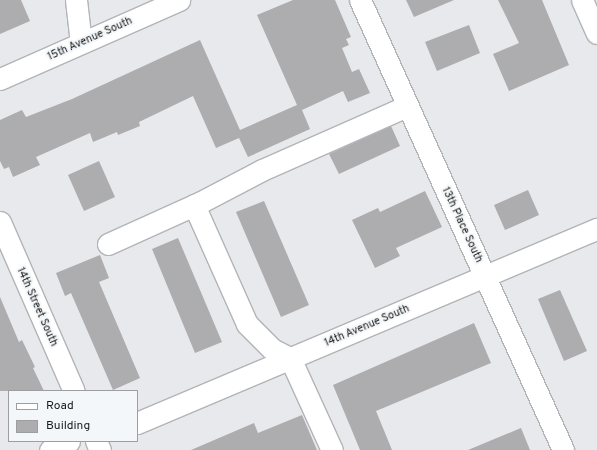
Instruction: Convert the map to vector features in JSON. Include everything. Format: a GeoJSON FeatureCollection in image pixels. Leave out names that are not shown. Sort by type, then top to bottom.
{"type":"FeatureCollection","features":[{"type":"Feature","properties":{"kind":"street"},"geometry":{"type":"LineString","coordinates":[[76,0],[81,43]]}},
{"type":"Feature","properties":{"kind":"street","name":"15th Avenue South"},"geometry":{"type":"LineString","coordinates":[[0,78],[179,0]]}},
{"type":"Feature","properties":{"kind":"street","name":"13th Place South"},"geometry":{"type":"LineString","coordinates":[[360,0],[563,450]]}},
{"type":"Feature","properties":{"kind":"street"},"geometry":{"type":"LineString","coordinates":[[582,0],[597,32]]}},
{"type":"Feature","properties":{"kind":"street"},"geometry":{"type":"LineString","coordinates":[[108,244],[194,205],[262,170],[407,106]]}},
{"type":"Feature","properties":{"kind":"street"},"geometry":{"type":"LineString","coordinates":[[194,205],[247,324],[272,349],[290,358],[332,450]]}},
{"type":"Feature","properties":{"kind":"street","name":"14th Street South"},"geometry":{"type":"LineString","coordinates":[[0,222],[74,390]]}},
{"type":"Feature","properties":{"kind":"street","name":"14th Avenue South"},"geometry":{"type":"LineString","coordinates":[[138,423],[597,229]]}},
{"type":"Feature","properties":{"kind":"street"},"geometry":{"type":"LineString","coordinates":[[50,450],[67,442]]}},
{"type":"Feature","properties":{"kind":"building"},"geometry":{"type":"Polygon","coordinates":[[[0,0],[21,0],[30,21],[0,34],[0,0]]]}},
{"type":"Feature","properties":{"kind":"building"},"geometry":{"type":"Polygon","coordinates":[[[293,0],[335,0],[351,37],[346,39],[349,45],[342,48],[352,72],[359,69],[370,93],[348,102],[343,91],[302,110],[310,129],[248,157],[239,138],[216,148],[193,96],[139,122],[140,126],[118,135],[117,132],[93,142],[90,133],[36,157],[40,165],[13,177],[9,167],[4,169],[0,161],[0,120],[22,110],[26,117],[72,99],[200,40],[240,130],[297,105],[257,15],[293,0]]]}},
{"type":"Feature","properties":{"kind":"building"},"geometry":{"type":"Polygon","coordinates":[[[406,0],[454,0],[414,17],[406,0]]]}},
{"type":"Feature","properties":{"kind":"building"},"geometry":{"type":"Polygon","coordinates":[[[498,0],[542,0],[569,65],[509,91],[493,54],[519,43],[498,0]]]}},
{"type":"Feature","properties":{"kind":"building"},"geometry":{"type":"Polygon","coordinates":[[[469,25],[480,53],[437,71],[425,42],[469,25]]]}},
{"type":"Feature","properties":{"kind":"building"},"geometry":{"type":"Polygon","coordinates":[[[391,126],[400,146],[339,174],[329,154],[391,126]]]}},
{"type":"Feature","properties":{"kind":"building"},"geometry":{"type":"Polygon","coordinates":[[[99,161],[115,197],[84,211],[68,175],[99,161]]]}},
{"type":"Feature","properties":{"kind":"building"},"geometry":{"type":"Polygon","coordinates":[[[528,190],[539,215],[505,230],[494,205],[528,190]]]}},
{"type":"Feature","properties":{"kind":"building"},"geometry":{"type":"Polygon","coordinates":[[[425,191],[442,227],[396,248],[400,256],[375,268],[352,220],[378,208],[380,212],[425,191]]]}},
{"type":"Feature","properties":{"kind":"building"},"geometry":{"type":"Polygon","coordinates":[[[264,201],[309,305],[281,317],[236,212],[264,201]]]}},
{"type":"Feature","properties":{"kind":"building"},"geometry":{"type":"Polygon","coordinates":[[[178,238],[222,342],[195,353],[152,249],[178,238]]]}},
{"type":"Feature","properties":{"kind":"building"},"geometry":{"type":"Polygon","coordinates":[[[100,255],[109,278],[99,282],[140,378],[113,390],[71,293],[65,296],[56,273],[100,255]]]}},
{"type":"Feature","properties":{"kind":"building"},"geometry":{"type":"Polygon","coordinates":[[[560,290],[587,351],[564,361],[538,299],[560,290]]]}},
{"type":"Feature","properties":{"kind":"building"},"geometry":{"type":"Polygon","coordinates":[[[0,297],[19,342],[22,340],[35,367],[33,368],[44,390],[0,391],[0,297]]]}},
{"type":"Feature","properties":{"kind":"building"},"geometry":{"type":"Polygon","coordinates":[[[474,323],[491,363],[376,411],[392,450],[360,450],[333,385],[474,323]]]}},
{"type":"Feature","properties":{"kind":"building"},"geometry":{"type":"Polygon","coordinates":[[[302,415],[317,450],[191,450],[254,423],[258,433],[302,415]]]}},
{"type":"Feature","properties":{"kind":"building"},"geometry":{"type":"Polygon","coordinates":[[[521,428],[530,450],[468,450],[521,428]]]}}]}
